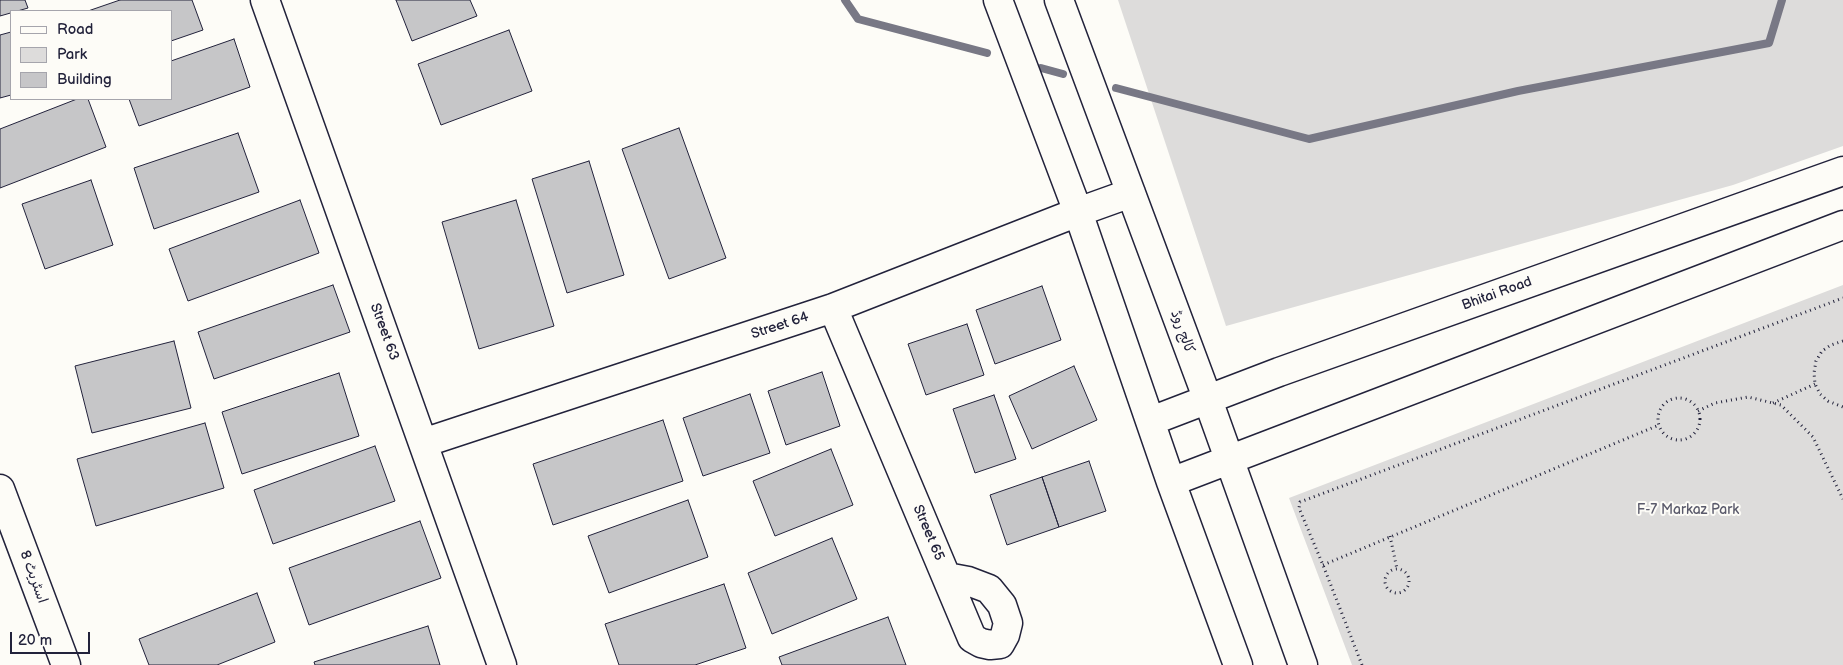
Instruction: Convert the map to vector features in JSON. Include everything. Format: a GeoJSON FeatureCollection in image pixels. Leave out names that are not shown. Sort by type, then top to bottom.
{"type":"FeatureCollection","features":[{"type":"Feature","properties":{"kind":"street","name":"Street 63"},"geometry":{"type":"LineString","coordinates":[[265,0],[502,665]]}},
{"type":"Feature","properties":{"kind":"street"},"geometry":{"type":"LineString","coordinates":[[998,0],[1078,212],[1171,482],[1238,665]]}},
{"type":"Feature","properties":{"kind":"street","name":"کالج روڈ"},"geometry":{"type":"LineString","coordinates":[[1060,0],[1208,400],[1228,461],[1303,665]]}},
{"type":"Feature","properties":{"kind":"street","name":"Bhitai Road"},"geometry":{"type":"LineString","coordinates":[[1151,421],[1279,372],[1843,171]]}},
{"type":"Feature","properties":{"kind":"street","name":"Street 64"},"geometry":{"type":"LineString","coordinates":[[423,443],[833,308],[1078,212],[1131,194]]}},
{"type":"Feature","properties":{"kind":"street"},"geometry":{"type":"LineString","coordinates":[[1171,482],[1843,225]]}},
{"type":"Feature","properties":{"kind":"street","name":"Street 65"},"geometry":{"type":"LineString","coordinates":[[833,308],[972,638],[990,645],[1000,644],[1008,623],[1002,605],[989,589],[968,581],[952,578]]}},
{"type":"Feature","properties":{"kind":"street","name":"اسٹریٹ 8"},"geometry":{"type":"LineString","coordinates":[[0,489],[66,665]]}},
{"type":"Feature","properties":{"kind":"path"},"geometry":{"type":"LineString","coordinates":[[1362,665],[1299,508],[1300,502],[1843,298]]}},
{"type":"Feature","properties":{"kind":"path"},"geometry":{"type":"LineString","coordinates":[[1843,341],[1831,345],[1822,352],[1816,361],[1814,372],[1815,384],[1820,394],[1828,401],[1843,407]]}},
{"type":"Feature","properties":{"kind":"path"},"geometry":{"type":"LineString","coordinates":[[1773,403],[1815,384]]}},
{"type":"Feature","properties":{"kind":"path"},"geometry":{"type":"LineString","coordinates":[[1675,398],[1689,401],[1695,405],[1698,411],[1699,424],[1691,435],[1686,438],[1679,439],[1667,436],[1659,425],[1658,418],[1663,405],[1675,398]]}},
{"type":"Feature","properties":{"kind":"path"},"geometry":{"type":"LineString","coordinates":[[1698,411],[1715,403],[1748,398],[1782,405],[1813,436],[1843,499]]}},
{"type":"Feature","properties":{"kind":"path"},"geometry":{"type":"LineString","coordinates":[[1323,565],[1659,425]]}},
{"type":"Feature","properties":{"kind":"path"},"geometry":{"type":"LineString","coordinates":[[1390,536],[1397,569]]}},
{"type":"Feature","properties":{"kind":"path"},"geometry":{"type":"LineString","coordinates":[[1397,569],[1401,569],[1408,574],[1410,582],[1406,590],[1398,593],[1391,591],[1385,581],[1390,571],[1397,569]]}},
{"type":"Feature","properties":{"kind":"green space"},"geometry":{"type":"Polygon","coordinates":[[[1118,0],[1843,0],[1843,146],[1733,185],[1226,326],[1118,0]]]}},
{"type":"Feature","properties":{"kind":"green space","name":"F-7 Markaz Park"},"geometry":{"type":"Polygon","coordinates":[[[1843,285],[1843,665],[1352,665],[1289,498],[1843,285]]]}},
{"type":"Feature","properties":{"kind":"building"},"geometry":{"type":"Polygon","coordinates":[[[0,0],[25,0],[28,8],[10,10],[10,13],[0,16],[0,0]]]}},
{"type":"Feature","properties":{"kind":"building"},"geometry":{"type":"Polygon","coordinates":[[[120,0],[192,0],[203,30],[172,41],[172,10],[91,10],[120,0]]]}},
{"type":"Feature","properties":{"kind":"building"},"geometry":{"type":"Polygon","coordinates":[[[396,0],[470,0],[477,16],[412,41],[396,0]]]}},
{"type":"Feature","properties":{"kind":"building"},"geometry":{"type":"Polygon","coordinates":[[[509,30],[532,91],[441,125],[418,64],[509,30]]]}},
{"type":"Feature","properties":{"kind":"building"},"geometry":{"type":"Polygon","coordinates":[[[10,32],[10,95],[0,98],[0,35],[10,32]]]}},
{"type":"Feature","properties":{"kind":"building"},"geometry":{"type":"Polygon","coordinates":[[[234,39],[250,87],[139,126],[129,100],[172,100],[172,61],[234,39]]]}},
{"type":"Feature","properties":{"kind":"building"},"geometry":{"type":"Polygon","coordinates":[[[74,100],[88,100],[106,147],[0,188],[0,129],[74,100]]]}},
{"type":"Feature","properties":{"kind":"building"},"geometry":{"type":"Polygon","coordinates":[[[679,128],[726,258],[669,279],[622,149],[679,128]]]}},
{"type":"Feature","properties":{"kind":"building"},"geometry":{"type":"Polygon","coordinates":[[[238,133],[259,192],[154,229],[134,168],[238,133]]]}},
{"type":"Feature","properties":{"kind":"building"},"geometry":{"type":"Polygon","coordinates":[[[589,161],[624,275],[567,293],[532,179],[589,161]]]}},
{"type":"Feature","properties":{"kind":"building"},"geometry":{"type":"Polygon","coordinates":[[[91,180],[113,245],[45,269],[22,204],[91,180]]]}},
{"type":"Feature","properties":{"kind":"building"},"geometry":{"type":"Polygon","coordinates":[[[300,200],[319,253],[188,301],[169,249],[300,200]]]}},
{"type":"Feature","properties":{"kind":"building"},"geometry":{"type":"Polygon","coordinates":[[[516,200],[554,326],[479,349],[442,222],[516,200]]]}},
{"type":"Feature","properties":{"kind":"building"},"geometry":{"type":"Polygon","coordinates":[[[333,285],[350,332],[214,379],[198,332],[333,285]]]}},
{"type":"Feature","properties":{"kind":"building"},"geometry":{"type":"Polygon","coordinates":[[[1042,286],[1061,340],[995,364],[976,310],[1042,286]]]}},
{"type":"Feature","properties":{"kind":"building"},"geometry":{"type":"Polygon","coordinates":[[[967,324],[984,375],[926,395],[908,344],[967,324]]]}},
{"type":"Feature","properties":{"kind":"building"},"geometry":{"type":"Polygon","coordinates":[[[174,341],[191,408],[92,433],[75,366],[174,341]]]}},
{"type":"Feature","properties":{"kind":"building"},"geometry":{"type":"Polygon","coordinates":[[[1074,366],[1097,420],[1032,449],[1009,396],[1074,366]]]}},
{"type":"Feature","properties":{"kind":"building"},"geometry":{"type":"Polygon","coordinates":[[[822,372],[840,426],[786,445],[768,391],[822,372]]]}},
{"type":"Feature","properties":{"kind":"building"},"geometry":{"type":"Polygon","coordinates":[[[339,373],[359,436],[242,474],[222,412],[339,373]]]}},
{"type":"Feature","properties":{"kind":"building"},"geometry":{"type":"Polygon","coordinates":[[[750,394],[770,453],[703,476],[683,418],[750,394]]]}},
{"type":"Feature","properties":{"kind":"building"},"geometry":{"type":"Polygon","coordinates":[[[994,395],[1016,459],[975,473],[953,409],[994,395]]]}},
{"type":"Feature","properties":{"kind":"building"},"geometry":{"type":"Polygon","coordinates":[[[663,420],[683,481],[553,525],[533,464],[663,420]]]}},
{"type":"Feature","properties":{"kind":"building"},"geometry":{"type":"Polygon","coordinates":[[[205,423],[224,488],[96,526],[77,459],[205,423]]]}},
{"type":"Feature","properties":{"kind":"building"},"geometry":{"type":"Polygon","coordinates":[[[375,446],[395,501],[273,544],[254,490],[375,446]]]}},
{"type":"Feature","properties":{"kind":"building"},"geometry":{"type":"Polygon","coordinates":[[[831,449],[853,505],[775,536],[753,481],[831,449]]]}},
{"type":"Feature","properties":{"kind":"building"},"geometry":{"type":"Polygon","coordinates":[[[1089,461],[1106,511],[1059,527],[1042,477],[1089,461]]]}},
{"type":"Feature","properties":{"kind":"building"},"geometry":{"type":"Polygon","coordinates":[[[1042,477],[1059,527],[1007,545],[990,495],[1042,477]]]}},
{"type":"Feature","properties":{"kind":"building"},"geometry":{"type":"Polygon","coordinates":[[[688,500],[708,557],[609,593],[588,536],[688,500]]]}},
{"type":"Feature","properties":{"kind":"building"},"geometry":{"type":"Polygon","coordinates":[[[420,521],[441,578],[309,625],[289,568],[420,521]]]}},
{"type":"Feature","properties":{"kind":"building"},"geometry":{"type":"Polygon","coordinates":[[[832,538],[857,599],[772,634],[748,573],[832,538]]]}},
{"type":"Feature","properties":{"kind":"building"},"geometry":{"type":"Polygon","coordinates":[[[724,584],[746,648],[695,665],[619,665],[605,624],[724,584]]]}},
{"type":"Feature","properties":{"kind":"building"},"geometry":{"type":"Polygon","coordinates":[[[257,593],[275,642],[217,665],[149,665],[139,639],[257,593]]]}},
{"type":"Feature","properties":{"kind":"building"},"geometry":{"type":"Polygon","coordinates":[[[888,617],[906,665],[782,665],[779,657],[888,617]]]}},
{"type":"Feature","properties":{"kind":"building"},"geometry":{"type":"Polygon","coordinates":[[[428,626],[440,665],[315,665],[314,662],[428,626]]]}},
{"type":"Feature","properties":{"kind":"waterway"},"geometry":{"type":"LineString","coordinates":[[845,0],[858,19],[987,53]]}},
{"type":"Feature","properties":{"kind":"waterway"},"geometry":{"type":"LineString","coordinates":[[1116,88],[1309,139],[1518,91],[1769,43],[1782,0]]}},
{"type":"Feature","properties":{"kind":"waterway"},"geometry":{"type":"LineString","coordinates":[[1041,68],[1063,74]]}}]}
